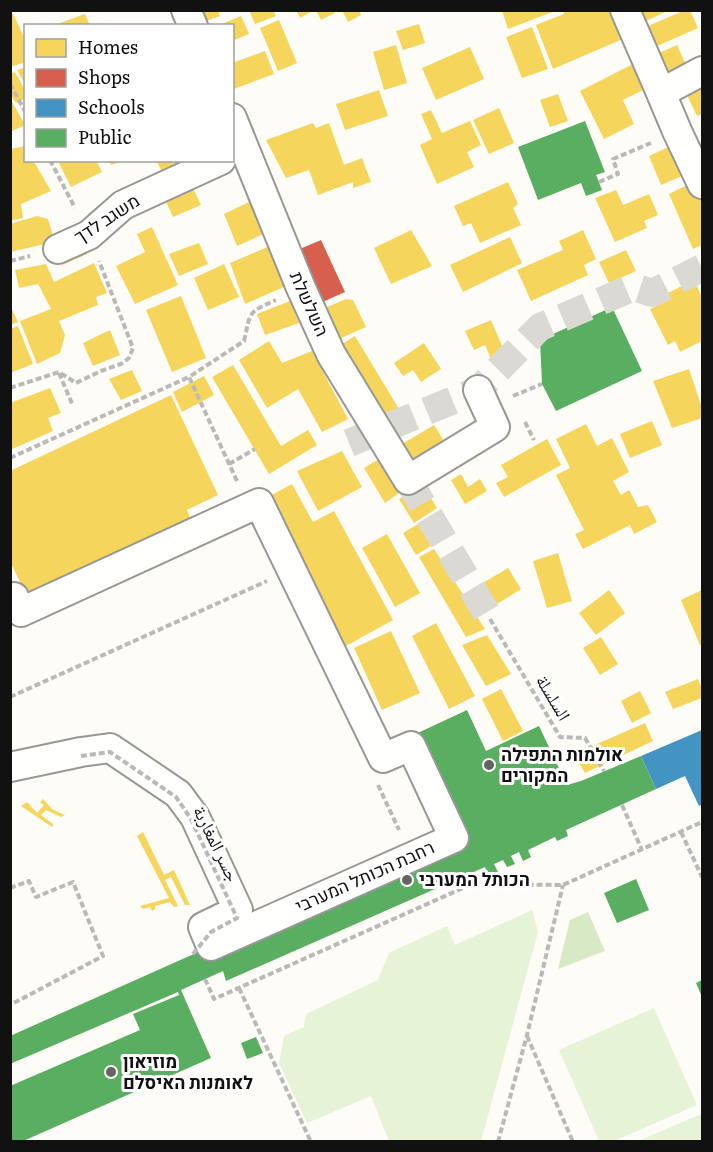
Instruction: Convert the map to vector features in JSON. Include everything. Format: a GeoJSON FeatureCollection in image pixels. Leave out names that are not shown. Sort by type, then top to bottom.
{"type":"FeatureCollection","features":[{"type":"Feature","properties":{"kind":"street"},"geometry":{"type":"LineString","coordinates":[[186,10],[192,24]]}},
{"type":"Feature","properties":{"kind":"street"},"geometry":{"type":"LineString","coordinates":[[625,10],[702,184]]}},
{"type":"Feature","properties":{"kind":"street"},"geometry":{"type":"LineString","coordinates":[[661,93],[702,71]]}},
{"type":"Feature","properties":{"kind":"street","name":"השלשלת"},"geometry":{"type":"LineString","coordinates":[[234,157],[301,288],[331,354],[408,480],[495,427],[478,390]]}},
{"type":"Feature","properties":{"kind":"street","name":"משגב לדך"},"geometry":{"type":"LineString","coordinates":[[58,249],[89,235],[123,205],[218,162]]}},
{"type":"Feature","properties":{"kind":"street","name":"רחבת הכותל המערבי"},"geometry":{"type":"LineString","coordinates":[[10,766],[110,748],[178,794],[195,817],[238,910],[203,927],[211,946],[454,838],[411,746],[383,758],[259,503],[249,508]]}},
{"type":"Feature","properties":{"kind":"street"},"geometry":{"type":"LineString","coordinates":[[10,599],[14,597],[21,612],[249,508]]}},
{"type":"Feature","properties":{"kind":"path"},"geometry":{"type":"LineString","coordinates":[[10,84],[24,109]]}},
{"type":"Feature","properties":{"kind":"path"},"geometry":{"type":"LineString","coordinates":[[599,182],[618,174],[613,159],[677,131]]}},
{"type":"Feature","properties":{"kind":"path"},"geometry":{"type":"LineString","coordinates":[[51,162],[89,235],[133,348],[129,358],[121,364],[76,383],[59,372]]}},
{"type":"Feature","properties":{"kind":"path"},"geometry":{"type":"LineString","coordinates":[[10,458],[189,377],[244,341],[250,316]]}},
{"type":"Feature","properties":{"kind":"path"},"geometry":{"type":"LineString","coordinates":[[10,388],[59,372]]}},
{"type":"Feature","properties":{"kind":"path"},"geometry":{"type":"LineString","coordinates":[[59,372],[73,406]]}},
{"type":"Feature","properties":{"kind":"path"},"geometry":{"type":"LineString","coordinates":[[189,377],[249,508]]}},
{"type":"Feature","properties":{"kind":"path"},"geometry":{"type":"LineString","coordinates":[[517,404],[513,395],[542,384]]}},
{"type":"Feature","properties":{"kind":"path"},"geometry":{"type":"LineString","coordinates":[[522,415],[534,440]]}},
{"type":"Feature","properties":{"kind":"path"},"geometry":{"type":"LineString","coordinates":[[229,464],[255,449]]}},
{"type":"Feature","properties":{"kind":"path"},"geometry":{"type":"LineString","coordinates":[[10,697],[269,580]]}},
{"type":"Feature","properties":{"kind":"path","name":"السلسلة"},"geometry":{"type":"LineString","coordinates":[[490,619],[560,737],[585,738],[604,771]]}},
{"type":"Feature","properties":{"kind":"path","name":"جسر المغاربة"},"geometry":{"type":"LineString","coordinates":[[81,756],[110,752],[176,797],[191,819],[237,918],[211,932],[193,954]]}},
{"type":"Feature","properties":{"kind":"path"},"geometry":{"type":"LineString","coordinates":[[622,805],[642,850]]}},
{"type":"Feature","properties":{"kind":"path"},"geometry":{"type":"LineString","coordinates":[[205,979],[214,999],[472,884],[563,885],[702,822]]}},
{"type":"Feature","properties":{"kind":"path"},"geometry":{"type":"LineString","coordinates":[[681,832],[702,877]]}},
{"type":"Feature","properties":{"kind":"path"},"geometry":{"type":"LineString","coordinates":[[10,888],[29,881],[36,897],[72,882],[103,956],[10,1005]]}},
{"type":"Feature","properties":{"kind":"path"},"geometry":{"type":"LineString","coordinates":[[498,1142],[527,1035],[563,885]]}},
{"type":"Feature","properties":{"kind":"path"},"geometry":{"type":"LineString","coordinates":[[239,988],[311,1142]]}},
{"type":"Feature","properties":{"kind":"path"},"geometry":{"type":"LineString","coordinates":[[527,1035],[573,1142]]}},
{"type":"Feature","properties":{"kind":"green space"},"geometry":{"type":"Polygon","coordinates":[[[532,910],[538,932],[481,1141],[389,1141],[371,1096],[307,1123],[279,1063],[284,1036],[304,1027],[308,1013],[378,980],[389,953],[447,926],[455,945],[532,910]]]}},
{"type":"Feature","properties":{"kind":"green space"},"geometry":{"type":"Polygon","coordinates":[[[588,912],[605,951],[558,969],[570,920],[588,912]]]}},
{"type":"Feature","properties":{"kind":"green space"},"geometry":{"type":"Polygon","coordinates":[[[654,1008],[697,1105],[614,1141],[599,1141],[559,1050],[654,1008]]]}},
{"type":"Feature","properties":{"kind":"green space"},"geometry":{"type":"Polygon","coordinates":[[[701,1114],[702,1141],[638,1141],[701,1114]]]}},
{"type":"Feature","properties":{"kind":"building: Homes"},"geometry":{"type":"Polygon","coordinates":[[[199,10],[218,10],[220,16],[204,22],[199,10]]]}},
{"type":"Feature","properties":{"kind":"building: Homes"},"geometry":{"type":"Polygon","coordinates":[[[249,10],[273,10],[276,16],[255,24],[249,10]]]}},
{"type":"Feature","properties":{"kind":"building: Homes"},"geometry":{"type":"Polygon","coordinates":[[[296,10],[314,10],[300,18],[296,10]]]}},
{"type":"Feature","properties":{"kind":"building: Homes"},"geometry":{"type":"Polygon","coordinates":[[[316,10],[334,10],[335,13],[321,20],[316,10]]]}},
{"type":"Feature","properties":{"kind":"building: Homes"},"geometry":{"type":"Polygon","coordinates":[[[342,10],[359,10],[361,15],[348,22],[342,10]]]}},
{"type":"Feature","properties":{"kind":"building: Homes"},"geometry":{"type":"Polygon","coordinates":[[[502,10],[555,10],[555,11],[508,29],[502,10]]]}},
{"type":"Feature","properties":{"kind":"building: Homes"},"geometry":{"type":"Polygon","coordinates":[[[564,10],[611,10],[625,38],[553,69],[536,25],[564,14],[564,10]]]}},
{"type":"Feature","properties":{"kind":"building: Homes"},"geometry":{"type":"Polygon","coordinates":[[[636,10],[669,10],[642,23],[636,10]]]}},
{"type":"Feature","properties":{"kind":"building: Homes"},"geometry":{"type":"Polygon","coordinates":[[[685,10],[690,10],[698,28],[655,47],[646,27],[685,10]]]}},
{"type":"Feature","properties":{"kind":"building: Homes"},"geometry":{"type":"Polygon","coordinates":[[[13,14],[24,37],[24,63],[10,67],[10,15],[13,14]]]}},
{"type":"Feature","properties":{"kind":"building: Homes"},"geometry":{"type":"Polygon","coordinates":[[[85,14],[89,24],[60,24],[85,14]]]}},
{"type":"Feature","properties":{"kind":"building: Homes"},"geometry":{"type":"Polygon","coordinates":[[[241,16],[249,34],[234,40],[234,24],[222,24],[241,16]]]}},
{"type":"Feature","properties":{"kind":"building: Homes"},"geometry":{"type":"Polygon","coordinates":[[[279,20],[297,63],[278,71],[260,28],[279,20]]]}},
{"type":"Feature","properties":{"kind":"building: Homes"},"geometry":{"type":"Polygon","coordinates":[[[419,24],[425,43],[403,50],[396,31],[419,24]]]}},
{"type":"Feature","properties":{"kind":"building: Homes"},"geometry":{"type":"Polygon","coordinates":[[[532,27],[548,69],[522,78],[506,37],[532,27]]]}},
{"type":"Feature","properties":{"kind":"building: Homes"},"geometry":{"type":"Polygon","coordinates":[[[396,45],[407,83],[384,90],[373,52],[396,45]]]}},
{"type":"Feature","properties":{"kind":"building: Homes"},"geometry":{"type":"Polygon","coordinates":[[[677,45],[687,67],[668,76],[657,54],[677,45]]]}},
{"type":"Feature","properties":{"kind":"building: Homes"},"geometry":{"type":"Polygon","coordinates":[[[470,47],[484,79],[436,100],[422,68],[470,47]]]}},
{"type":"Feature","properties":{"kind":"building: Homes"},"geometry":{"type":"Polygon","coordinates":[[[265,51],[274,74],[234,89],[234,62],[265,51]]]}},
{"type":"Feature","properties":{"kind":"building: Homes"},"geometry":{"type":"Polygon","coordinates":[[[635,63],[647,88],[623,100],[634,124],[604,139],[580,91],[635,63]]]}},
{"type":"Feature","properties":{"kind":"building: Homes"},"geometry":{"type":"Polygon","coordinates":[[[24,68],[24,82],[17,70],[24,68]]]}},
{"type":"Feature","properties":{"kind":"building: Homes"},"geometry":{"type":"Polygon","coordinates":[[[15,72],[24,88],[24,99],[16,103],[10,94],[10,74],[15,72]]]}},
{"type":"Feature","properties":{"kind":"building: Homes"},"geometry":{"type":"Polygon","coordinates":[[[702,85],[702,114],[697,116],[686,93],[702,85]]]}},
{"type":"Feature","properties":{"kind":"building: Homes"},"geometry":{"type":"Polygon","coordinates":[[[379,90],[388,116],[345,130],[336,104],[379,90]]]}},
{"type":"Feature","properties":{"kind":"building: Homes"},"geometry":{"type":"Polygon","coordinates":[[[558,94],[568,121],[550,127],[540,100],[558,94]]]}},
{"type":"Feature","properties":{"kind":"building: Homes"},"geometry":{"type":"Polygon","coordinates":[[[10,98],[24,125],[10,132],[10,98]]]}},
{"type":"Feature","properties":{"kind":"building: Homes"},"geometry":{"type":"Polygon","coordinates":[[[499,108],[514,143],[489,154],[473,120],[499,108]]]}},
{"type":"Feature","properties":{"kind":"building: Homes"},"geometry":{"type":"Polygon","coordinates":[[[431,110],[442,133],[470,121],[481,145],[467,152],[474,167],[437,184],[420,145],[432,139],[421,114],[431,110]]]}},
{"type":"Feature","properties":{"kind":"building: Homes"},"geometry":{"type":"Polygon","coordinates":[[[313,123],[316,128],[329,123],[344,165],[362,158],[371,182],[353,188],[353,182],[318,195],[309,170],[286,178],[266,140],[313,123]]]}},
{"type":"Feature","properties":{"kind":"building: Homes"},"geometry":{"type":"Polygon","coordinates":[[[677,143],[689,173],[661,185],[649,156],[677,143]]]}},
{"type":"Feature","properties":{"kind":"building: Homes"},"geometry":{"type":"Polygon","coordinates":[[[24,146],[24,162],[34,162],[51,191],[21,204],[23,218],[10,221],[10,149],[24,146]]]}},
{"type":"Feature","properties":{"kind":"building: Homes"},"geometry":{"type":"Polygon","coordinates":[[[97,162],[102,172],[71,187],[59,163],[97,162]]]}},
{"type":"Feature","properties":{"kind":"building: Homes"},"geometry":{"type":"Polygon","coordinates":[[[157,162],[179,162],[161,170],[157,162]]]}},
{"type":"Feature","properties":{"kind":"building: Homes"},"geometry":{"type":"Polygon","coordinates":[[[508,182],[518,204],[513,208],[521,225],[480,243],[471,223],[463,226],[454,206],[508,182]]]}},
{"type":"Feature","properties":{"kind":"building: Homes"},"geometry":{"type":"Polygon","coordinates":[[[693,182],[702,203],[702,245],[693,249],[669,194],[693,182]]]}},
{"type":"Feature","properties":{"kind":"building: Homes"},"geometry":{"type":"Polygon","coordinates":[[[191,184],[201,205],[173,217],[163,195],[191,184]]]}},
{"type":"Feature","properties":{"kind":"building: Homes"},"geometry":{"type":"Polygon","coordinates":[[[616,190],[623,205],[649,194],[658,215],[644,221],[647,228],[615,242],[595,198],[616,190]]]}},
{"type":"Feature","properties":{"kind":"building: Homes"},"geometry":{"type":"Polygon","coordinates":[[[253,200],[268,232],[237,246],[224,214],[253,200]]]}},
{"type":"Feature","properties":{"kind":"building: Homes"},"geometry":{"type":"Polygon","coordinates":[[[37,216],[48,219],[53,236],[45,244],[10,252],[10,224],[37,216]]]}},
{"type":"Feature","properties":{"kind":"building: Homes"},"geometry":{"type":"Polygon","coordinates":[[[152,227],[178,285],[135,304],[116,266],[145,252],[137,234],[152,227]]]}},
{"type":"Feature","properties":{"kind":"building: Homes"},"geometry":{"type":"Polygon","coordinates":[[[411,230],[432,266],[391,284],[374,248],[411,230]]]}},
{"type":"Feature","properties":{"kind":"building: Homes"},"geometry":{"type":"Polygon","coordinates":[[[583,230],[596,259],[584,265],[588,275],[531,301],[517,270],[563,250],[559,241],[583,230]]]}},
{"type":"Feature","properties":{"kind":"building: Homes"},"geometry":{"type":"Polygon","coordinates":[[[510,237],[522,263],[463,292],[450,265],[510,237]]]}},
{"type":"Feature","properties":{"kind":"building: Homes"},"geometry":{"type":"Polygon","coordinates":[[[82,243],[87,254],[62,265],[57,254],[82,243]]]}},
{"type":"Feature","properties":{"kind":"building: Homes"},"geometry":{"type":"Polygon","coordinates":[[[199,243],[208,264],[179,276],[169,254],[199,243]]]}},
{"type":"Feature","properties":{"kind":"building: Homes"},"geometry":{"type":"Polygon","coordinates":[[[270,246],[286,286],[245,304],[230,263],[270,246]]]}},
{"type":"Feature","properties":{"kind":"building: Homes"},"geometry":{"type":"Polygon","coordinates":[[[626,250],[636,271],[609,283],[599,262],[626,250]]]}},
{"type":"Feature","properties":{"kind":"building: Homes"},"geometry":{"type":"Polygon","coordinates":[[[94,263],[107,293],[96,297],[98,305],[59,321],[65,335],[60,353],[37,364],[20,321],[51,309],[38,284],[19,288],[15,270],[46,264],[54,282],[94,263]]]}},
{"type":"Feature","properties":{"kind":"building: Homes"},"geometry":{"type":"Polygon","coordinates":[[[224,264],[239,297],[208,310],[194,278],[224,264]]]}},
{"type":"Feature","properties":{"kind":"building: Homes"},"geometry":{"type":"Polygon","coordinates":[[[694,280],[702,297],[702,341],[680,352],[675,341],[668,345],[650,309],[669,300],[666,294],[694,280]]]}},
{"type":"Feature","properties":{"kind":"building: Homes"},"geometry":{"type":"Polygon","coordinates":[[[181,296],[206,358],[172,372],[146,310],[181,296]]]}},
{"type":"Feature","properties":{"kind":"building: Homes"},"geometry":{"type":"Polygon","coordinates":[[[346,299],[353,300],[366,327],[339,339],[325,308],[346,299]]]}},
{"type":"Feature","properties":{"kind":"building: Homes"},"geometry":{"type":"Polygon","coordinates":[[[290,301],[299,323],[265,335],[257,314],[290,301]]]}},
{"type":"Feature","properties":{"kind":"building: Homes"},"geometry":{"type":"Polygon","coordinates":[[[10,305],[18,322],[10,325],[10,305]]]}},
{"type":"Feature","properties":{"kind":"building: Homes"},"geometry":{"type":"Polygon","coordinates":[[[491,320],[506,355],[492,361],[485,345],[474,350],[465,331],[491,320]]]}},
{"type":"Feature","properties":{"kind":"building: Homes"},"geometry":{"type":"Polygon","coordinates":[[[18,326],[33,364],[10,373],[10,329],[18,326]]]}},
{"type":"Feature","properties":{"kind":"building: Homes"},"geometry":{"type":"Polygon","coordinates":[[[110,330],[120,355],[93,366],[83,343],[110,330]]]}},
{"type":"Feature","properties":{"kind":"building: Homes"},"geometry":{"type":"Polygon","coordinates":[[[355,336],[402,414],[383,425],[352,372],[342,344],[355,336]]]}},
{"type":"Feature","properties":{"kind":"building: Homes"},"geometry":{"type":"Polygon","coordinates":[[[269,341],[282,363],[312,351],[348,419],[322,432],[298,389],[267,408],[239,360],[269,341]]]}},
{"type":"Feature","properties":{"kind":"building: Homes"},"geometry":{"type":"Polygon","coordinates":[[[424,343],[441,369],[421,382],[413,370],[403,376],[394,363],[424,343]]]}},
{"type":"Feature","properties":{"kind":"building: Homes"},"geometry":{"type":"Polygon","coordinates":[[[233,365],[281,446],[308,430],[317,445],[269,474],[212,377],[233,365]]]}},
{"type":"Feature","properties":{"kind":"building: Homes"},"geometry":{"type":"Polygon","coordinates":[[[689,369],[702,408],[702,418],[672,428],[653,381],[689,369]]]}},
{"type":"Feature","properties":{"kind":"building: Homes"},"geometry":{"type":"Polygon","coordinates":[[[132,370],[142,391],[121,400],[109,379],[132,370]]]}},
{"type":"Feature","properties":{"kind":"building: Homes"},"geometry":{"type":"Polygon","coordinates":[[[204,376],[214,395],[182,412],[173,392],[204,376]]]}},
{"type":"Feature","properties":{"kind":"building: Homes"},"geometry":{"type":"Polygon","coordinates":[[[50,388],[61,413],[48,418],[53,431],[10,450],[10,403],[50,388]]]}},
{"type":"Feature","properties":{"kind":"building: Homes"},"geometry":{"type":"Polygon","coordinates":[[[171,395],[218,495],[187,510],[194,527],[30,603],[10,561],[10,471],[171,395]]]}},
{"type":"Feature","properties":{"kind":"building: Homes"},"geometry":{"type":"Polygon","coordinates":[[[652,421],[662,445],[630,458],[620,434],[652,421]]]}},
{"type":"Feature","properties":{"kind":"building: Homes"},"geometry":{"type":"Polygon","coordinates":[[[586,424],[597,446],[612,438],[629,472],[613,481],[621,495],[629,490],[638,507],[648,505],[657,522],[634,534],[630,525],[583,549],[575,534],[584,530],[556,475],[570,468],[556,439],[586,424]]]}},
{"type":"Feature","properties":{"kind":"building: Homes"},"geometry":{"type":"Polygon","coordinates":[[[434,425],[446,444],[415,471],[399,446],[434,425]]]}},
{"type":"Feature","properties":{"kind":"building: Homes"},"geometry":{"type":"Polygon","coordinates":[[[547,439],[561,465],[504,497],[496,483],[508,477],[501,465],[547,439]]]}},
{"type":"Feature","properties":{"kind":"building: Homes"},"geometry":{"type":"Polygon","coordinates":[[[342,451],[362,487],[318,511],[297,471],[342,451]]]}},
{"type":"Feature","properties":{"kind":"building: Homes"},"geometry":{"type":"Polygon","coordinates":[[[379,459],[399,493],[385,503],[364,468],[379,459]]]}},
{"type":"Feature","properties":{"kind":"building: Homes"},"geometry":{"type":"Polygon","coordinates":[[[461,474],[468,487],[480,479],[487,491],[465,504],[451,480],[461,474]]]}},
{"type":"Feature","properties":{"kind":"building: Homes"},"geometry":{"type":"Polygon","coordinates":[[[292,484],[313,522],[334,511],[393,620],[346,646],[266,498],[292,484]]]}},
{"type":"Feature","properties":{"kind":"building: Homes"},"geometry":{"type":"Polygon","coordinates":[[[423,485],[437,508],[414,523],[399,499],[423,485]]]}},
{"type":"Feature","properties":{"kind":"building: Homes"},"geometry":{"type":"Polygon","coordinates":[[[418,524],[431,546],[416,555],[403,533],[418,524]]]}},
{"type":"Feature","properties":{"kind":"building: Homes"},"geometry":{"type":"Polygon","coordinates":[[[387,534],[420,593],[395,607],[362,548],[387,534]]]}},
{"type":"Feature","properties":{"kind":"building: Homes"},"geometry":{"type":"Polygon","coordinates":[[[434,549],[485,629],[466,637],[419,557],[434,549]]]}},
{"type":"Feature","properties":{"kind":"building: Homes"},"geometry":{"type":"Polygon","coordinates":[[[558,553],[572,601],[547,608],[533,561],[558,553]]]}},
{"type":"Feature","properties":{"kind":"building: Homes"},"geometry":{"type":"Polygon","coordinates":[[[508,568],[521,589],[489,609],[476,587],[508,568]]]}},
{"type":"Feature","properties":{"kind":"building: Homes"},"geometry":{"type":"Polygon","coordinates":[[[609,590],[625,613],[596,635],[579,613],[609,590]]]}},
{"type":"Feature","properties":{"kind":"building: Homes"},"geometry":{"type":"Polygon","coordinates":[[[702,590],[702,644],[700,645],[681,600],[702,590]]]}},
{"type":"Feature","properties":{"kind":"building: Homes"},"geometry":{"type":"Polygon","coordinates":[[[436,623],[475,696],[449,709],[412,636],[436,623]]]}},
{"type":"Feature","properties":{"kind":"building: Homes"},"geometry":{"type":"Polygon","coordinates":[[[391,631],[420,693],[382,710],[354,648],[391,631]]]}},
{"type":"Feature","properties":{"kind":"building: Homes"},"geometry":{"type":"Polygon","coordinates":[[[487,635],[511,674],[486,686],[462,645],[487,635]]]}},
{"type":"Feature","properties":{"kind":"building: Homes"},"geometry":{"type":"Polygon","coordinates":[[[601,637],[618,664],[600,675],[583,648],[601,637]]]}},
{"type":"Feature","properties":{"kind":"building: Homes"},"geometry":{"type":"Polygon","coordinates":[[[698,679],[702,689],[702,698],[673,709],[665,692],[698,679]]]}},
{"type":"Feature","properties":{"kind":"building: Homes"},"geometry":{"type":"Polygon","coordinates":[[[501,689],[523,731],[503,741],[482,699],[501,689]]]}},
{"type":"Feature","properties":{"kind":"building: Homes"},"geometry":{"type":"Polygon","coordinates":[[[640,691],[651,713],[632,723],[621,701],[640,691]]]}},
{"type":"Feature","properties":{"kind":"building: Homes"},"geometry":{"type":"Polygon","coordinates":[[[645,723],[653,741],[585,773],[574,754],[645,723]]]}},
{"type":"Feature","properties":{"kind":"building: Homes"},"geometry":{"type":"Polygon","coordinates":[[[43,799],[52,809],[65,815],[61,817],[46,810],[41,815],[53,824],[52,827],[21,806],[27,802],[37,813],[44,805],[40,802],[43,799]]]}},
{"type":"Feature","properties":{"kind":"building: Homes"},"geometry":{"type":"Polygon","coordinates":[[[143,832],[164,875],[174,870],[190,905],[185,905],[171,877],[165,880],[178,906],[174,907],[170,902],[155,906],[152,911],[150,907],[143,909],[140,906],[169,898],[137,836],[143,832]]]}},
{"type":"Feature","properties":{"kind":"building: Shops"},"geometry":{"type":"Polygon","coordinates":[[[321,240],[345,292],[318,304],[295,251],[321,240]]]}},
{"type":"Feature","properties":{"kind":"building: Schools"},"geometry":{"type":"Polygon","coordinates":[[[702,730],[702,804],[699,806],[685,776],[656,789],[641,756],[702,730]]]}},
{"type":"Feature","properties":{"kind":"building: Public"},"geometry":{"type":"Polygon","coordinates":[[[585,121],[605,172],[596,175],[602,190],[586,196],[581,183],[538,200],[518,147],[585,121]]]}},
{"type":"Feature","properties":{"kind":"building: Public"},"geometry":{"type":"Polygon","coordinates":[[[612,307],[642,371],[556,411],[542,384],[540,340],[612,307]]]}},
{"type":"Feature","properties":{"kind":"building: Public"},"geometry":{"type":"Polygon","coordinates":[[[467,710],[486,751],[539,726],[567,785],[641,756],[656,789],[566,830],[568,836],[557,841],[555,837],[528,850],[531,857],[523,861],[519,852],[511,856],[515,864],[507,867],[503,860],[494,864],[498,872],[489,876],[485,867],[226,981],[223,971],[181,990],[211,1058],[21,1142],[10,1142],[10,1086],[140,1030],[133,1014],[179,995],[178,992],[10,1064],[10,1036],[454,838],[407,738],[467,710]]]}},
{"type":"Feature","properties":{"kind":"building: Public"},"geometry":{"type":"Polygon","coordinates":[[[636,879],[649,910],[617,923],[604,893],[636,879]]]}},
{"type":"Feature","properties":{"kind":"building: Public"},"geometry":{"type":"Polygon","coordinates":[[[702,980],[702,997],[696,983],[702,980]]]}},
{"type":"Feature","properties":{"kind":"building: Public"},"geometry":{"type":"Polygon","coordinates":[[[256,1037],[263,1053],[247,1059],[241,1043],[256,1037]]]}},
{"type":"Feature","properties":{"kind":"tunnel"},"geometry":{"type":"LineString","coordinates":[[349,443],[478,390],[540,327],[634,287],[652,293],[702,268]]}},
{"type":"Feature","properties":{"kind":"tunnel"},"geometry":{"type":"LineString","coordinates":[[408,480],[490,619]]}},
{"type":"Feature","properties":{"kind":"place","name":"אולמות התפילה המקורים"},"geometry":{"type":"Point","coordinates":[489,765]}},
{"type":"Feature","properties":{"kind":"place","name":"הכותל המערבי"},"geometry":{"type":"Point","coordinates":[407,880]}},
{"type":"Feature","properties":{"kind":"place","name":"מוזיאון לאומנות האיסלם"},"geometry":{"type":"Point","coordinates":[111,1072]}}]}
